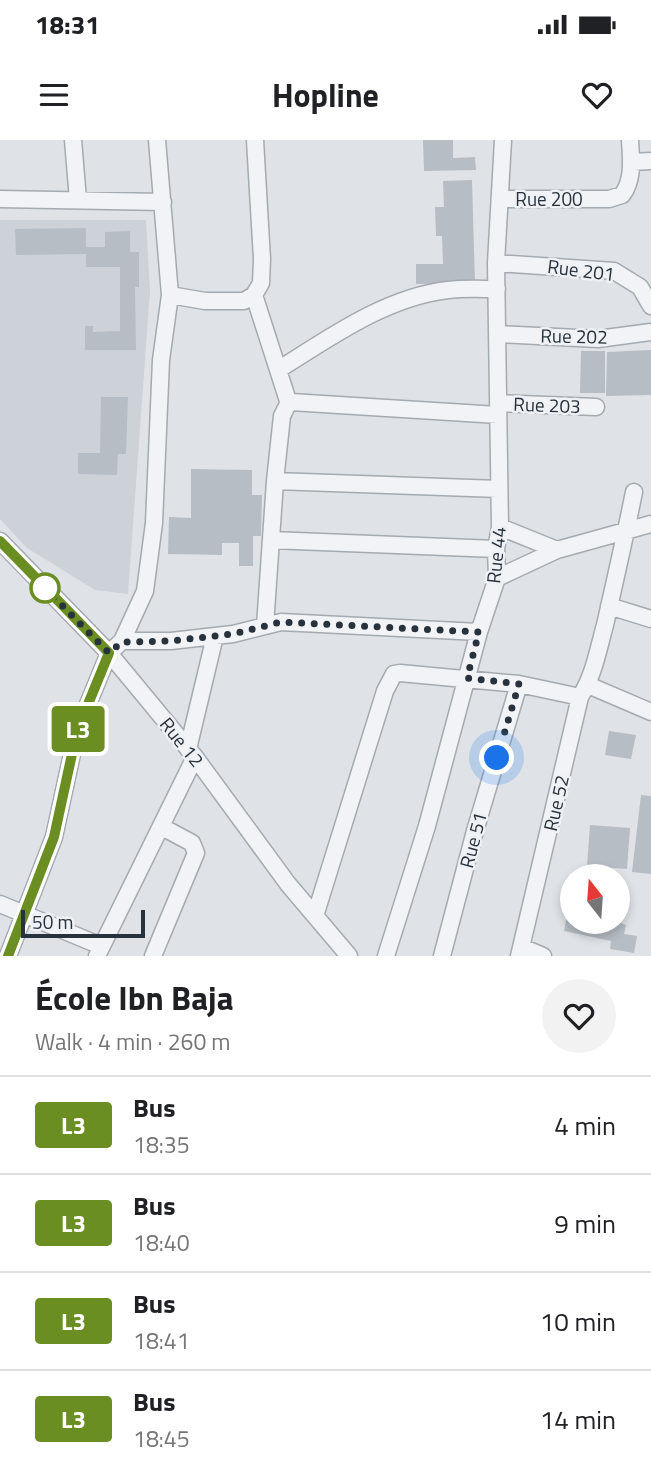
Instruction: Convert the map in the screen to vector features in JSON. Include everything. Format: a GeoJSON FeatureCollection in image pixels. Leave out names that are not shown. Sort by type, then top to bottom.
{"type":"FeatureCollection","features":[{"type":"Feature","properties":{"kind":"street"},"geometry":{"type":"LineString","coordinates":[[73,140],[78,200]]}},
{"type":"Feature","properties":{"kind":"street"},"geometry":{"type":"LineString","coordinates":[[8,956],[54,837],[77,731],[109,653],[122,642],[140,606],[149,569],[160,429],[161,360],[170,295],[158,140]]}},
{"type":"Feature","properties":{"kind":"street"},"geometry":{"type":"LineString","coordinates":[[170,295],[205,302],[244,301],[254,295],[261,283],[255,140]]}},
{"type":"Feature","properties":{"kind":"street","name":"Rue 44"},"geometry":{"type":"LineString","coordinates":[[386,956],[427,826],[479,632],[497,578],[496,549],[500,527],[496,262],[503,140]]}},
{"type":"Feature","properties":{"kind":"street"},"geometry":{"type":"LineString","coordinates":[[630,140],[632,162],[651,161]]}},
{"type":"Feature","properties":{"kind":"street","name":"Rue 200"},"geometry":{"type":"LineString","coordinates":[[501,200],[598,199],[622,195],[627,189],[632,162]]}},
{"type":"Feature","properties":{"kind":"street"},"geometry":{"type":"LineString","coordinates":[[0,199],[163,202]]}},
{"type":"Feature","properties":{"kind":"street","name":"Rue 201"},"geometry":{"type":"LineString","coordinates":[[496,262],[614,271],[640,287],[651,306]]}},
{"type":"Feature","properties":{"kind":"street"},"geometry":{"type":"LineString","coordinates":[[278,370],[347,328],[405,301],[448,290],[497,289]]}},
{"type":"Feature","properties":{"kind":"street"},"geometry":{"type":"LineString","coordinates":[[254,295],[289,404],[282,416],[265,626]]}},
{"type":"Feature","properties":{"kind":"street","name":"Rue 202"},"geometry":{"type":"LineString","coordinates":[[498,334],[598,339],[651,332]]}},
{"type":"Feature","properties":{"kind":"street","name":"Rue 203"},"geometry":{"type":"LineString","coordinates":[[289,404],[294,402],[498,409],[596,407]]}},
{"type":"Feature","properties":{"kind":"street"},"geometry":{"type":"LineString","coordinates":[[275,481],[499,489]]}},
{"type":"Feature","properties":{"kind":"street","name":"Rue 52"},"geometry":{"type":"LineString","coordinates":[[521,952],[584,691],[596,661],[634,492]]}},
{"type":"Feature","properties":{"kind":"street"},"geometry":{"type":"LineString","coordinates":[[497,578],[557,550],[651,524]]}},
{"type":"Feature","properties":{"kind":"street"},"geometry":{"type":"LineString","coordinates":[[500,527],[557,550]]}},
{"type":"Feature","properties":{"kind":"street"},"geometry":{"type":"LineString","coordinates":[[271,540],[496,549]]}},
{"type":"Feature","properties":{"kind":"street","name":"Rue 12"},"geometry":{"type":"LineString","coordinates":[[0,541],[109,653],[192,753],[288,884],[349,956]]}},
{"type":"Feature","properties":{"kind":"street"},"geometry":{"type":"LineString","coordinates":[[609,606],[651,619]]}},
{"type":"Feature","properties":{"kind":"street"},"geometry":{"type":"LineString","coordinates":[[122,642],[171,641],[233,634],[296,622],[479,632]]}},
{"type":"Feature","properties":{"kind":"street"},"geometry":{"type":"LineString","coordinates":[[0,905],[99,951],[162,827],[192,753],[215,636]]}},
{"type":"Feature","properties":{"kind":"street"},"geometry":{"type":"LineString","coordinates":[[315,916],[389,680],[394,674],[467,678],[584,691],[651,712]]}},
{"type":"Feature","properties":{"kind":"street","name":"Rue 51"},"geometry":{"type":"LineString","coordinates":[[442,956],[475,831],[519,684]]}},
{"type":"Feature","properties":{"kind":"street"},"geometry":{"type":"LineString","coordinates":[[153,956],[196,853],[191,843],[162,827]]}},
{"type":"Feature","properties":{"kind":"street"},"geometry":{"type":"LineString","coordinates":[[521,952],[542,956]]}},
{"type":"Feature","properties":{"kind":"shaded area"},"geometry":{"type":"Polygon","coordinates":[[[0,220],[146,220],[150,291],[128,594],[95,590],[27,548],[0,519],[0,220]]]}},
{"type":"Feature","properties":{"kind":"building"},"geometry":{"type":"Polygon","coordinates":[[[423,140],[453,140],[453,158],[475,157],[476,170],[424,171],[423,140]]]}},
{"type":"Feature","properties":{"kind":"building"},"geometry":{"type":"Polygon","coordinates":[[[472,180],[475,283],[416,284],[416,264],[443,264],[442,236],[436,236],[435,207],[444,207],[443,181],[472,180]]]}},
{"type":"Feature","properties":{"kind":"building"},"geometry":{"type":"Polygon","coordinates":[[[86,228],[86,247],[105,247],[105,232],[130,231],[130,252],[139,252],[139,287],[135,287],[136,350],[85,350],[85,326],[93,326],[93,332],[120,331],[120,267],[86,267],[86,254],[16,255],[15,229],[86,228]]]}},
{"type":"Feature","properties":{"kind":"building"},"geometry":{"type":"Polygon","coordinates":[[[651,350],[651,395],[606,396],[607,352],[651,350]]]}},
{"type":"Feature","properties":{"kind":"building"},"geometry":{"type":"Polygon","coordinates":[[[581,351],[605,351],[605,393],[580,393],[581,351]]]}},
{"type":"Feature","properties":{"kind":"building"},"geometry":{"type":"Polygon","coordinates":[[[101,397],[128,397],[126,454],[118,454],[117,475],[78,474],[78,453],[100,453],[101,397]]]}},
{"type":"Feature","properties":{"kind":"building"},"geometry":{"type":"Polygon","coordinates":[[[191,469],[252,470],[252,495],[262,495],[261,536],[253,536],[253,566],[239,566],[239,543],[222,543],[222,555],[168,554],[169,517],[191,518],[191,469]]]}},
{"type":"Feature","properties":{"kind":"building"},"geometry":{"type":"Polygon","coordinates":[[[609,731],[636,735],[631,759],[605,755],[609,731]]]}},
{"type":"Feature","properties":{"kind":"building"},"geometry":{"type":"Polygon","coordinates":[[[641,795],[651,796],[651,874],[632,872],[641,795]]]}},
{"type":"Feature","properties":{"kind":"building"},"geometry":{"type":"Polygon","coordinates":[[[590,825],[630,828],[627,864],[587,864],[590,825]]]}},
{"type":"Feature","properties":{"kind":"building"},"geometry":{"type":"Polygon","coordinates":[[[578,934],[637,936],[634,953],[610,949],[611,941],[578,934]]]}},
{"type":"Feature","properties":{"kind":"bus line","name":"L3"},"geometry":{"type":"LineString","coordinates":[[0,541],[109,653],[77,731],[54,837],[8,956]]}},
{"type":"Feature","properties":{"kind":"route"},"geometry":{"type":"LineString","coordinates":[[45,588],[109,653],[122,642],[171,641],[233,634],[281,622],[479,632],[467,678],[519,684],[497,758]]}}]}
